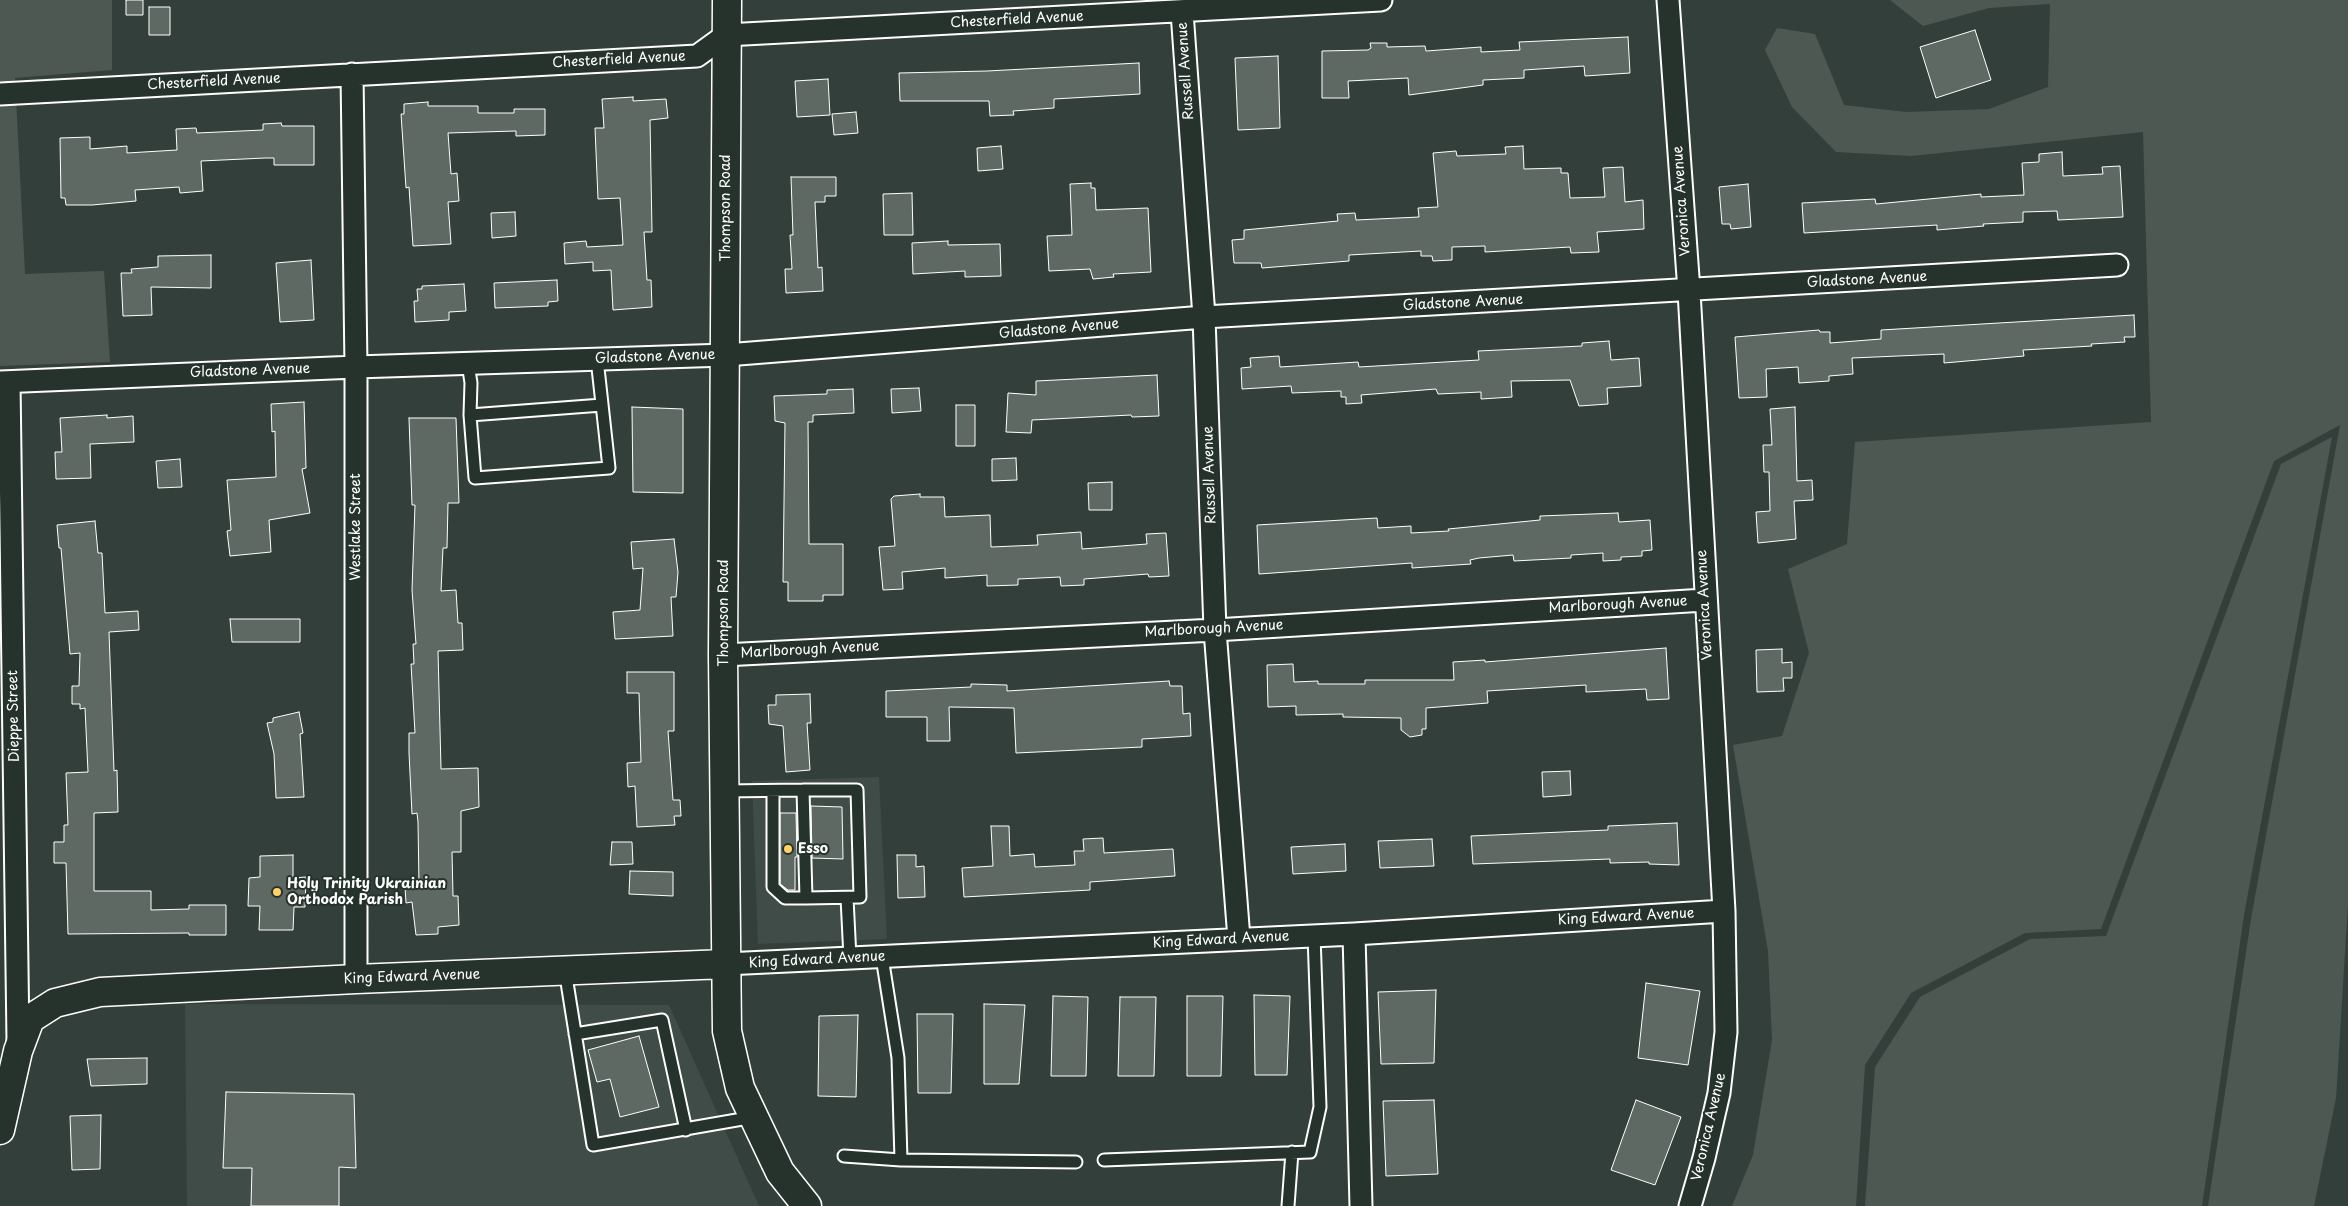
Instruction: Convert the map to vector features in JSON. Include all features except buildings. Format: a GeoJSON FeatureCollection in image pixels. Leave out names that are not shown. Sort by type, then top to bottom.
{"type":"FeatureCollection","features":[{"type":"Feature","properties":{"kind":"street","name":"Thompson Road"},"geometry":{"type":"LineString","coordinates":[[727,0],[723,655],[727,1031],[740,1088],[780,1172],[807,1206]]}},
{"type":"Feature","properties":{"kind":"street","name":"Chesterfield Avenue"},"geometry":{"type":"LineString","coordinates":[[0,94],[697,56],[726,36],[1381,0]]}},
{"type":"Feature","properties":{"kind":"street","name":"Veronica Avenue"},"geometry":{"type":"LineString","coordinates":[[1668,0],[1688,291],[1724,911],[1725,1041],[1719,1094],[1704,1158],[1690,1206]]}},
{"type":"Feature","properties":{"kind":"street","name":"Russell Avenue"},"geometry":{"type":"LineString","coordinates":[[1182,12],[1204,317],[1215,630],[1239,939]]}},
{"type":"Feature","properties":{"kind":"street","name":"Westlake Street"},"geometry":{"type":"LineString","coordinates":[[352,74],[356,367],[356,979]]}},
{"type":"Feature","properties":{"kind":"street","name":"Gladstone Avenue"},"geometry":{"type":"LineString","coordinates":[[4,382],[356,367],[726,355],[1204,317],[2117,266]]}},
{"type":"Feature","properties":{"kind":"street","name":"Dieppe Street"},"geometry":{"type":"LineString","coordinates":[[4,382],[18,1051]]}},
{"type":"Feature","properties":{"kind":"street","name":"Marlborough Avenue"},"geometry":{"type":"LineString","coordinates":[[723,655],[1215,630],[1705,600]]}},
{"type":"Feature","properties":{"kind":"street","name":"King Edward Avenue"},"geometry":{"type":"LineString","coordinates":[[0,1130],[18,1051],[30,1018],[55,1003],[100,992],[1354,934],[1724,911]]}},
{"type":"Feature","properties":{"kind":"street"},"geometry":{"type":"LineString","coordinates":[[1354,934],[1361,1206]]}},
{"type":"Feature","properties":{"kind":"lane"},"geometry":{"type":"LineString","coordinates":[[468,363],[471,383],[470,414],[474,478],[609,468],[597,359]]}},
{"type":"Feature","properties":{"kind":"lane"},"geometry":{"type":"LineString","coordinates":[[470,414],[602,405]]}},
{"type":"Feature","properties":{"kind":"lane"},"geometry":{"type":"LineString","coordinates":[[803,790],[800,845],[806,898]]}},
{"type":"Feature","properties":{"kind":"lane"},"geometry":{"type":"LineString","coordinates":[[724,791],[857,790],[860,897],[785,898],[775,890],[776,831],[773,791]]}},
{"type":"Feature","properties":{"kind":"lane"},"geometry":{"type":"LineString","coordinates":[[795,872],[805,879]]}},
{"type":"Feature","properties":{"kind":"lane"},"geometry":{"type":"LineString","coordinates":[[847,898],[850,958]]}},
{"type":"Feature","properties":{"kind":"lane"},"geometry":{"type":"LineString","coordinates":[[1104,1160],[1310,1152],[1320,1107],[1314,935]]}},
{"type":"Feature","properties":{"kind":"lane"},"geometry":{"type":"LineString","coordinates":[[882,957],[898,1058],[901,1160]]}},
{"type":"Feature","properties":{"kind":"lane"},"geometry":{"type":"LineString","coordinates":[[565,970],[593,1145],[754,1117]]}},
{"type":"Feature","properties":{"kind":"lane"},"geometry":{"type":"LineString","coordinates":[[575,1034],[662,1020],[686,1130]]}},
{"type":"Feature","properties":{"kind":"lane"},"geometry":{"type":"LineString","coordinates":[[1288,1206],[1292,1152]]}},
{"type":"Feature","properties":{"kind":"lane"},"geometry":{"type":"LineString","coordinates":[[844,1156],[901,1160],[1076,1162]]}},
{"type":"Feature","properties":{"kind":"shaded area"},"geometry":{"type":"Polygon","coordinates":[[[0,0],[112,0],[112,70],[15,78],[25,274],[104,271],[110,362],[0,366],[0,0]]]}},
{"type":"Feature","properties":{"kind":"shaded area"},"geometry":{"type":"Polygon","coordinates":[[[1890,0],[2348,0],[2348,904],[2336,1098],[2314,1206],[2208,1206],[2251,919],[2340,425],[2274,461],[2101,929],[2025,933],[1911,993],[1865,1065],[1856,1206],[1732,1206],[1753,1155],[1772,1040],[1768,951],[1733,745],[1782,736],[1809,653],[1788,569],[1847,544],[1855,442],[2151,422],[2143,132],[1911,156],[1836,152],[1792,107],[1765,50],[1777,28],[1815,34],[1844,105],[1906,112],[1989,109],[2048,87],[2050,4],[1989,8],[1923,26],[1890,0]]]}},
{"type":"Feature","properties":{"kind":"shaded area"},"geometry":{"type":"Polygon","coordinates":[[[2332,437],[2244,915],[2202,1206],[1865,1206],[1875,1067],[1920,997],[2030,939],[2106,936],[2281,464],[2332,437]]]}},
{"type":"Feature","properties":{"kind":"shaded area"},"geometry":{"type":"Polygon","coordinates":[[[879,777],[887,939],[758,944],[752,781],[879,777]]]}},
{"type":"Feature","properties":{"kind":"shaded area"},"geometry":{"type":"Polygon","coordinates":[[[185,1004],[669,1005],[759,1206],[187,1206],[185,1004]]]}},
{"type":"Feature","properties":{"kind":"place","name":"Esso"},"geometry":{"type":"Point","coordinates":[788,849]}},
{"type":"Feature","properties":{"kind":"place","name":"Holy Trinity Ukrainian Orthodox Parish"},"geometry":{"type":"Point","coordinates":[277,892]}}]}
